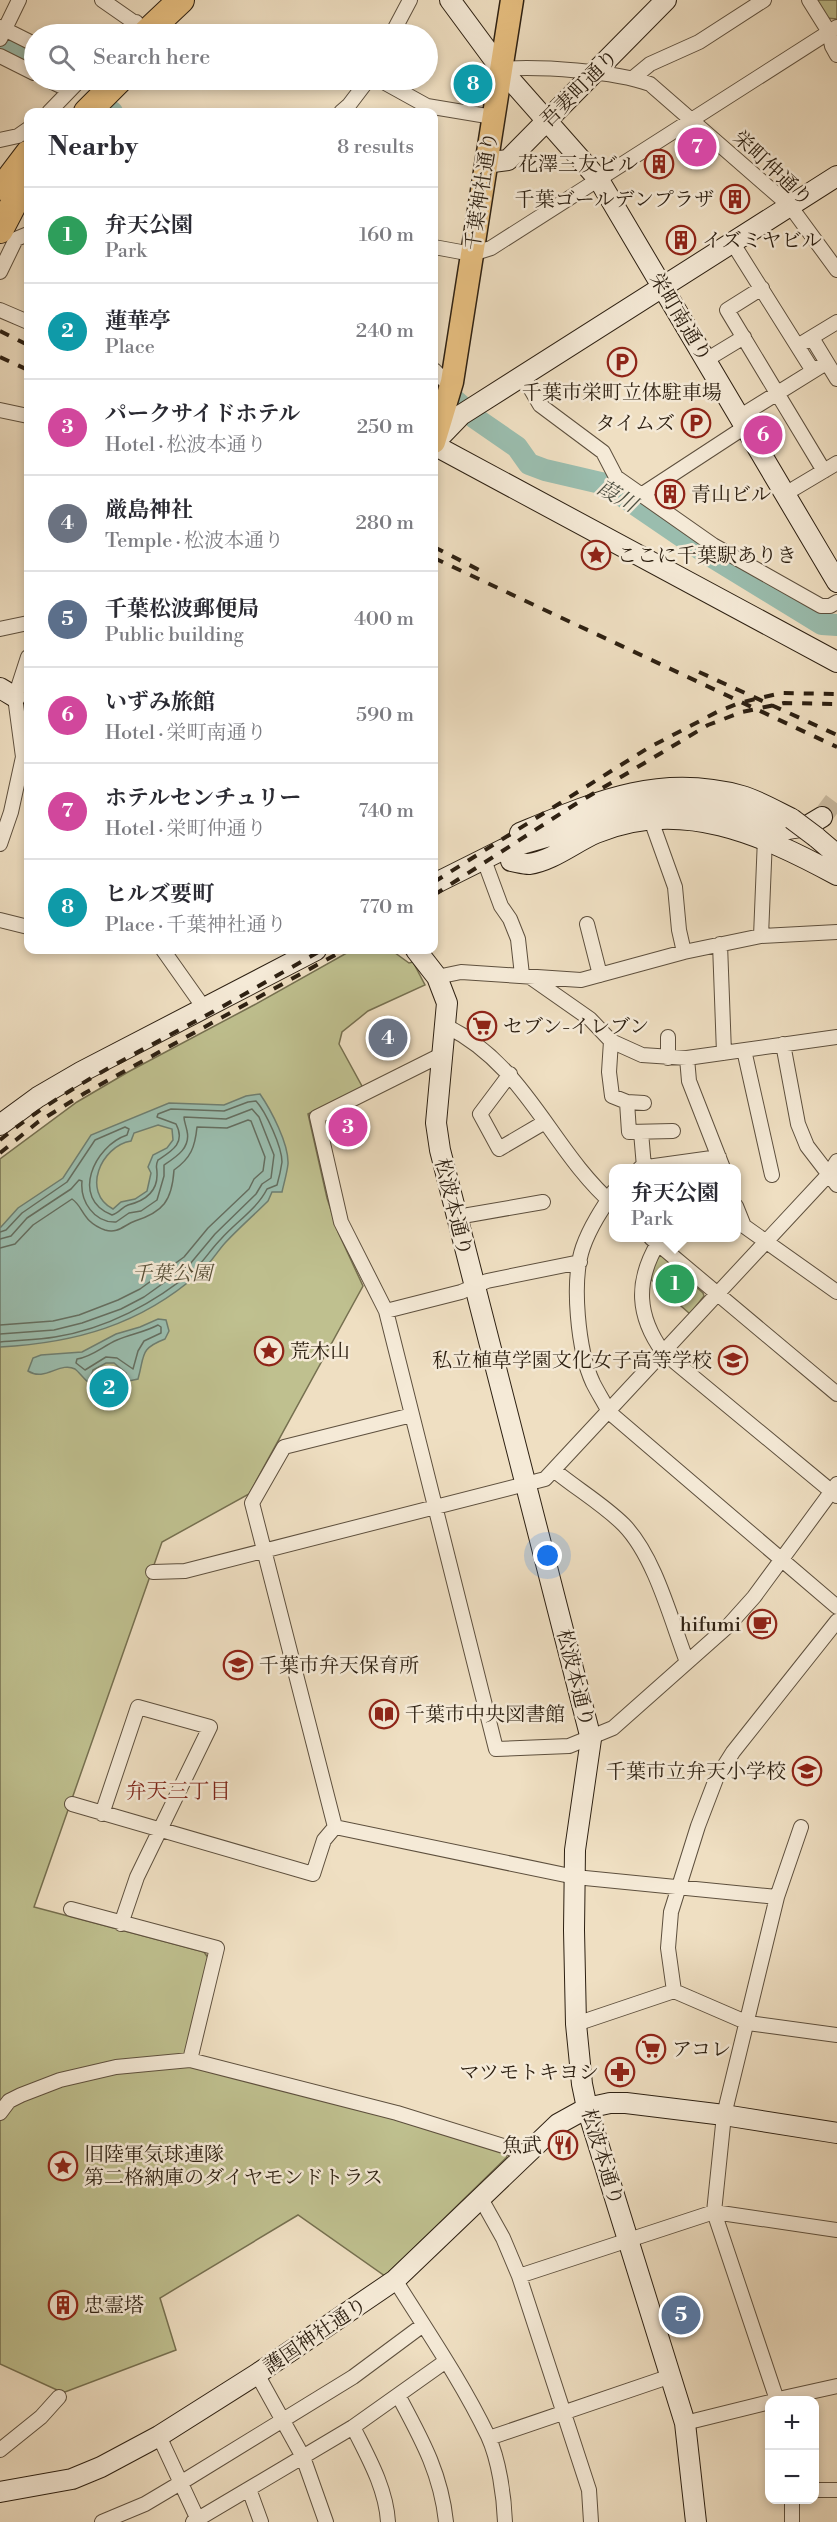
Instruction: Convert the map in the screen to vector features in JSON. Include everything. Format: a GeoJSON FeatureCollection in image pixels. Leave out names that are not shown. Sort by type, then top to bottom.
{"type":"FeatureCollection","features":[{"type":"Feature","properties":{"kind":"highway"},"geometry":{"type":"LineString","coordinates":[[152,24],[181,0]]}},
{"type":"Feature","properties":{"kind":"highway"},"geometry":{"type":"LineString","coordinates":[[156,24],[196,0]]}},
{"type":"Feature","properties":{"kind":"highway"},"geometry":{"type":"LineString","coordinates":[[68,101],[84,90]]}},
{"type":"Feature","properties":{"kind":"highway"},"geometry":{"type":"LineString","coordinates":[[91,108],[109,90]]}},
{"type":"Feature","properties":{"kind":"highway"},"geometry":{"type":"LineString","coordinates":[[0,230],[24,164]]}},
{"type":"Feature","properties":{"kind":"main road","name":"千葉神社通り"},"geometry":{"type":"LineString","coordinates":[[438,431],[451,391],[512,0]]}},
{"type":"Feature","properties":{"kind":"street"},"geometry":{"type":"LineString","coordinates":[[19,0],[2,32],[24,40]]}},
{"type":"Feature","properties":{"kind":"street"},"geometry":{"type":"LineString","coordinates":[[102,0],[133,24]]}},
{"type":"Feature","properties":{"kind":"street"},"geometry":{"type":"LineString","coordinates":[[397,24],[410,0]]}},
{"type":"Feature","properties":{"kind":"street","name":"栄町南通り"},"geometry":{"type":"LineString","coordinates":[[450,0],[501,69],[599,180],[837,582]]}},
{"type":"Feature","properties":{"kind":"street","name":"吾妻町通り"},"geometry":{"type":"LineString","coordinates":[[485,163],[508,160],[666,0]]}},
{"type":"Feature","properties":{"kind":"street"},"geometry":{"type":"LineString","coordinates":[[633,78],[651,64],[699,42],[764,0]]}},
{"type":"Feature","properties":{"kind":"street"},"geometry":{"type":"LineString","coordinates":[[809,0],[833,30],[832,46],[837,54]]}},
{"type":"Feature","properties":{"kind":"street"},"geometry":{"type":"LineString","coordinates":[[438,248],[471,254],[491,248],[833,30]]}},
{"type":"Feature","properties":{"kind":"street"},"geometry":{"type":"LineString","coordinates":[[0,56],[24,68]]}},
{"type":"Feature","properties":{"kind":"street","name":"栄町仲通り"},"geometry":{"type":"LineString","coordinates":[[501,69],[523,67],[594,74],[633,78],[650,84],[790,206],[837,270]]}},
{"type":"Feature","properties":{"kind":"street"},"geometry":{"type":"LineString","coordinates":[[58,90],[68,101]]}},
{"type":"Feature","properties":{"kind":"street"},"geometry":{"type":"LineString","coordinates":[[346,108],[361,90]]}},
{"type":"Feature","properties":{"kind":"street"},"geometry":{"type":"LineString","coordinates":[[395,90],[422,108]]}},
{"type":"Feature","properties":{"kind":"street"},"geometry":{"type":"LineString","coordinates":[[438,111],[493,117]]}},
{"type":"Feature","properties":{"kind":"street"},"geometry":{"type":"LineString","coordinates":[[0,140],[18,136],[24,132]]}},
{"type":"Feature","properties":{"kind":"street"},"geometry":{"type":"LineString","coordinates":[[451,391],[523,376],[837,176]]}},
{"type":"Feature","properties":{"kind":"street"},"geometry":{"type":"LineString","coordinates":[[0,272],[16,239],[24,236]]}},
{"type":"Feature","properties":{"kind":"street"},"geometry":{"type":"LineString","coordinates":[[732,242],[813,371]]}},
{"type":"Feature","properties":{"kind":"street"},"geometry":{"type":"LineString","coordinates":[[762,288],[726,310],[778,392],[834,466],[784,494]]}},
{"type":"Feature","properties":{"kind":"street"},"geometry":{"type":"LineString","coordinates":[[0,309],[24,320]]}},
{"type":"Feature","properties":{"kind":"street"},"geometry":{"type":"LineString","coordinates":[[797,345],[837,322]]}},
{"type":"Feature","properties":{"kind":"street"},"geometry":{"type":"LineString","coordinates":[[706,360],[744,337]]}},
{"type":"Feature","properties":{"kind":"street"},"geometry":{"type":"LineString","coordinates":[[812,338],[837,379]]}},
{"type":"Feature","properties":{"kind":"street"},"geometry":{"type":"LineString","coordinates":[[641,495],[742,422],[778,392],[826,363]]}},
{"type":"Feature","properties":{"kind":"street"},"geometry":{"type":"LineString","coordinates":[[523,376],[540,405],[603,452],[616,477],[641,495],[713,545],[821,606],[830,606],[837,602]]}},
{"type":"Feature","properties":{"kind":"street"},"geometry":{"type":"LineString","coordinates":[[0,410],[24,415]]}},
{"type":"Feature","properties":{"kind":"street"},"geometry":{"type":"LineString","coordinates":[[438,445],[837,662]]}},
{"type":"Feature","properties":{"kind":"street"},"geometry":{"type":"LineString","coordinates":[[0,629],[24,624]]}},
{"type":"Feature","properties":{"kind":"street"},"geometry":{"type":"LineString","coordinates":[[0,843],[11,812],[23,757],[14,694],[24,668]]}},
{"type":"Feature","properties":{"kind":"street"},"geometry":{"type":"LineString","coordinates":[[508,855],[513,836],[590,805],[624,794],[660,788],[718,791],[744,797],[792,819],[837,855]]}},
{"type":"Feature","properties":{"kind":"street"},"geometry":{"type":"LineString","coordinates":[[438,894],[508,855],[610,813],[677,803],[710,806],[788,829],[807,826],[822,817]]}},
{"type":"Feature","properties":{"kind":"street"},"geometry":{"type":"LineString","coordinates":[[508,855],[528,864],[546,858],[598,832],[651,820],[689,820],[729,826],[765,838],[837,875]]}},
{"type":"Feature","properties":{"kind":"street"},"geometry":{"type":"LineString","coordinates":[[651,820],[675,887],[679,930],[684,952]]}},
{"type":"Feature","properties":{"kind":"street"},"geometry":{"type":"LineString","coordinates":[[761,936],[765,838]]}},
{"type":"Feature","properties":{"kind":"street"},"geometry":{"type":"LineString","coordinates":[[438,883],[486,866]]}},
{"type":"Feature","properties":{"kind":"street"},"geometry":{"type":"LineString","coordinates":[[486,866],[501,906],[510,918],[518,939],[525,975],[590,1020],[611,1041],[642,1055],[687,1058],[837,1037]]}},
{"type":"Feature","properties":{"kind":"street"},"geometry":{"type":"LineString","coordinates":[[0,920],[24,926]]}},
{"type":"Feature","properties":{"kind":"street"},"geometry":{"type":"LineString","coordinates":[[587,924],[600,975]]}},
{"type":"Feature","properties":{"kind":"street"},"geometry":{"type":"LineString","coordinates":[[437,977],[461,972],[581,980],[684,952],[761,936],[837,932]]}},
{"type":"Feature","properties":{"kind":"street"},"geometry":{"type":"LineString","coordinates":[[720,944],[724,1053]]}},
{"type":"Feature","properties":{"kind":"street"},"geometry":{"type":"LineString","coordinates":[[166,954],[204,1008]]}},
{"type":"Feature","properties":{"kind":"street"},"geometry":{"type":"LineString","coordinates":[[0,1125],[38,1097],[308,954]]}},
{"type":"Feature","properties":{"kind":"street","name":"松波本通り"},"geometry":{"type":"LineString","coordinates":[[419,954],[437,977],[447,1003],[447,1026],[436,1123],[440,1150],[591,1739],[576,1846],[575,1877],[576,2024],[587,2108],[685,2423],[696,2522]]}},
{"type":"Feature","properties":{"kind":"street"},"geometry":{"type":"LineString","coordinates":[[447,1026],[479,1046],[510,1074],[571,1158],[609,1195]]}},
{"type":"Feature","properties":{"kind":"street"},"geometry":{"type":"LineString","coordinates":[[668,1037],[668,1058]]}},
{"type":"Feature","properties":{"kind":"street"},"geometry":{"type":"LineString","coordinates":[[611,1041],[609,1072],[612,1096],[627,1102],[644,1103]]}},
{"type":"Feature","properties":{"kind":"street"},"geometry":{"type":"LineString","coordinates":[[783,1044],[798,1124],[807,1146],[833,1180]]}},
{"type":"Feature","properties":{"kind":"street"},"geometry":{"type":"LineString","coordinates":[[744,1050],[772,1175]]}},
{"type":"Feature","properties":{"kind":"street"},"geometry":{"type":"LineString","coordinates":[[443,1054],[317,1117],[341,1222],[386,1311],[496,1749],[569,1746],[591,1739],[613,1728],[728,1626],[754,1597],[835,1491],[663,1352],[652,1337],[645,1320],[642,1302],[645,1271],[653,1242]]}},
{"type":"Feature","properties":{"kind":"street"},"geometry":{"type":"LineString","coordinates":[[687,1058],[690,1081],[721,1163],[705,1164]]}},
{"type":"Feature","properties":{"kind":"street"},"geometry":{"type":"LineString","coordinates":[[510,1074],[480,1114],[499,1149],[545,1122]]}},
{"type":"Feature","properties":{"kind":"street"},"geometry":{"type":"LineString","coordinates":[[627,1102],[629,1132],[673,1131]]}},
{"type":"Feature","properties":{"kind":"street"},"geometry":{"type":"LineString","coordinates":[[641,1132],[642,1164]]}},
{"type":"Feature","properties":{"kind":"street"},"geometry":{"type":"LineString","coordinates":[[153,1572],[184,1571],[545,1479],[555,1471],[765,1242],[833,1180],[837,1161]]}},
{"type":"Feature","properties":{"kind":"street"},"geometry":{"type":"LineString","coordinates":[[456,1217],[543,1202]]}},
{"type":"Feature","properties":{"kind":"street"},"geometry":{"type":"LineString","coordinates":[[609,1202],[591,1227],[580,1262],[576,1292],[586,1364],[593,1383],[609,1412],[837,1607]]}},
{"type":"Feature","properties":{"kind":"street"},"geometry":{"type":"LineString","coordinates":[[741,1218],[744,1226],[837,1292]]}},
{"type":"Feature","properties":{"kind":"street"},"geometry":{"type":"LineString","coordinates":[[656,1242],[837,1394]]}},
{"type":"Feature","properties":{"kind":"street"},"geometry":{"type":"LineString","coordinates":[[386,1311],[474,1287],[487,1281],[580,1262]]}},
{"type":"Feature","properties":{"kind":"street"},"geometry":{"type":"LineString","coordinates":[[335,1827],[252,1503],[284,1447],[412,1415]]}},
{"type":"Feature","properties":{"kind":"street"},"geometry":{"type":"LineString","coordinates":[[555,1471],[623,1524],[638,1542],[687,1662]]}},
{"type":"Feature","properties":{"kind":"street"},"geometry":{"type":"LineString","coordinates":[[674,1991],[668,1948],[671,1912],[698,1826],[716,1779],[733,1752],[837,1621]]}},
{"type":"Feature","properties":{"kind":"street"},"geometry":{"type":"LineString","coordinates":[[102,1814],[138,1707],[210,1727],[137,1877],[121,1924]]}},
{"type":"Feature","properties":{"kind":"street"},"geometry":{"type":"LineString","coordinates":[[72,1804],[313,1874],[324,1840],[335,1827]]}},
{"type":"Feature","properties":{"kind":"street"},"geometry":{"type":"LineString","coordinates":[[335,1827],[575,1877],[777,1898]]}},
{"type":"Feature","properties":{"kind":"street"},"geometry":{"type":"LineString","coordinates":[[772,2396],[714,2212],[724,2115],[777,1898],[801,1827]]}},
{"type":"Feature","properties":{"kind":"street"},"geometry":{"type":"LineString","coordinates":[[71,1909],[217,1948],[190,2060]]}},
{"type":"Feature","properties":{"kind":"street"},"geometry":{"type":"LineString","coordinates":[[576,2024],[674,1991],[748,2023],[837,2035]]}},
{"type":"Feature","properties":{"kind":"street"},"geometry":{"type":"LineString","coordinates":[[0,2113],[9,2101],[60,2080],[116,2067],[190,2060],[396,2113],[526,2153]]}},
{"type":"Feature","properties":{"kind":"street","name":"護国神社通り"},"geometry":{"type":"LineString","coordinates":[[0,2492],[72,2479],[101,2467],[159,2436],[257,2374],[395,2280],[565,2118],[587,2108],[610,2103],[626,2103],[724,2115],[837,2133]]}},
{"type":"Feature","properties":{"kind":"street"},"geometry":{"type":"LineString","coordinates":[[480,2197],[503,2238],[519,2276],[589,2490],[591,2522]]}},
{"type":"Feature","properties":{"kind":"street"},"geometry":{"type":"LineString","coordinates":[[519,2276],[714,2212],[837,2230]]}},
{"type":"Feature","properties":{"kind":"street"},"geometry":{"type":"LineString","coordinates":[[395,2280],[446,2361],[489,2438],[504,2497],[505,2522]]}},
{"type":"Feature","properties":{"kind":"street"},"geometry":{"type":"LineString","coordinates":[[102,2522],[145,2504],[182,2482],[353,2377],[423,2325]]}},
{"type":"Feature","properties":{"kind":"street"},"geometry":{"type":"LineString","coordinates":[[159,2436],[182,2482],[197,2521],[353,2427],[446,2361]]}},
{"type":"Feature","properties":{"kind":"street"},"geometry":{"type":"LineString","coordinates":[[257,2374],[303,2457],[326,2522]]}},
{"type":"Feature","properties":{"kind":"street"},"geometry":{"type":"LineString","coordinates":[[489,2438],[671,2376]]}},
{"type":"Feature","properties":{"kind":"street"},"geometry":{"type":"LineString","coordinates":[[795,2396],[837,2386]]}},
{"type":"Feature","properties":{"kind":"street"},"geometry":{"type":"LineString","coordinates":[[398,2395],[426,2448],[443,2494],[446,2522]]}},
{"type":"Feature","properties":{"kind":"street"},"geometry":{"type":"LineString","coordinates":[[0,2450],[41,2417],[59,2397]]}},
{"type":"Feature","properties":{"kind":"street"},"geometry":{"type":"LineString","coordinates":[[685,2423],[765,2403]]}},
{"type":"Feature","properties":{"kind":"street"},"geometry":{"type":"LineString","coordinates":[[353,2427],[376,2474],[387,2508],[388,2522]]}},
{"type":"Feature","properties":{"kind":"street"},"geometry":{"type":"LineString","coordinates":[[249,2489],[261,2522]]}},
{"type":"Feature","properties":{"kind":"street"},"geometry":{"type":"LineString","coordinates":[[819,2490],[837,2490]]}},
{"type":"Feature","properties":{"kind":"street"},"geometry":{"type":"LineString","coordinates":[[792,2504],[792,2522]]}},
{"type":"Feature","properties":{"kind":"green space"},"geometry":{"type":"Polygon","coordinates":[[[815,0],[837,0],[837,19],[826,18],[815,0]]]}},
{"type":"Feature","properties":{"kind":"green space","name":"千葉公園"},"geometry":{"type":"Polygon","coordinates":[[[345,954],[397,954],[409,963],[413,962],[425,985],[368,1011],[342,1032],[339,1044],[363,1088],[308,1114],[327,1198],[338,1232],[363,1286],[249,1494],[162,1542],[34,1907],[204,1952],[211,1962],[189,2066],[332,2101],[505,2152],[507,2157],[385,2276],[298,2215],[160,2298],[176,2350],[65,2392],[0,2364],[0,1159],[77,1102],[345,954]]]}},
{"type":"Feature","properties":{"kind":"green space"},"geometry":{"type":"Polygon","coordinates":[[[658,1252],[703,1293],[704,1296],[690,1314],[646,1275],[658,1252]]]}},
{"type":"Feature","properties":{"kind":"water"},"geometry":{"type":"Polygon","coordinates":[[[260,1094],[274,1118],[286,1147],[288,1164],[282,1192],[272,1192],[268,1201],[225,1243],[202,1271],[176,1292],[153,1306],[130,1318],[80,1336],[28,1345],[0,1347],[0,1228],[18,1208],[63,1178],[91,1135],[169,1103],[224,1105],[246,1096],[260,1094]],[[158,1125],[134,1133],[131,1141],[111,1151],[99,1170],[97,1181],[98,1192],[103,1201],[113,1209],[121,1202],[135,1199],[147,1191],[151,1173],[148,1167],[153,1155],[167,1148],[173,1140],[172,1129],[158,1125]]]}},
{"type":"Feature","properties":{"kind":"water"},"geometry":{"type":"Polygon","coordinates":[[[158,1319],[166,1320],[169,1331],[165,1339],[151,1346],[144,1354],[138,1379],[129,1381],[126,1373],[114,1363],[106,1363],[93,1370],[89,1383],[75,1369],[69,1367],[40,1374],[28,1371],[33,1358],[41,1355],[82,1352],[116,1334],[158,1319]]]}},
{"type":"Feature","properties":{"kind":"waterway","name":"葭川"},"geometry":{"type":"LineString","coordinates":[[0,43],[24,54]]}},
{"type":"Feature","properties":{"kind":"waterway","name":"葭川"},"geometry":{"type":"LineString","coordinates":[[438,386],[475,418],[517,447],[529,464],[605,484],[706,553],[822,624],[837,625]]}},
{"type":"Feature","properties":{"kind":"tunnel"},"geometry":{"type":"LineString","coordinates":[[822,817],[837,797]]}},
{"type":"Feature","properties":{"kind":"railway"},"geometry":{"type":"LineString","coordinates":[[0,331],[24,343]]}},
{"type":"Feature","properties":{"kind":"railway"},"geometry":{"type":"LineString","coordinates":[[0,357],[24,368]]}},
{"type":"Feature","properties":{"kind":"railway"},"geometry":{"type":"LineString","coordinates":[[438,549],[487,574]]}},
{"type":"Feature","properties":{"kind":"railway"},"geometry":{"type":"LineString","coordinates":[[438,560],[837,747]]}},
{"type":"Feature","properties":{"kind":"railway"},"geometry":{"type":"LineString","coordinates":[[699,672],[837,735]]}},
{"type":"Feature","properties":{"kind":"railway"},"geometry":{"type":"LineString","coordinates":[[438,879],[648,748],[717,712],[739,703],[781,693],[837,694]]}},
{"type":"Feature","properties":{"kind":"railway"},"geometry":{"type":"LineString","coordinates":[[438,892],[574,805],[708,725],[742,712],[784,703],[837,704]]}},
{"type":"Feature","properties":{"kind":"railway"},"geometry":{"type":"LineString","coordinates":[[0,1140],[44,1108],[89,1080],[315,954]]}},
{"type":"Feature","properties":{"kind":"railway"},"geometry":{"type":"LineString","coordinates":[[0,1153],[38,1122],[85,1093],[337,954]]}},
{"type":"Feature","properties":{"kind":"place","name":"ヒルズ要町"},"geometry":{"type":"Point","coordinates":[473,84]}},
{"type":"Feature","properties":{"kind":"place","name":"ホテルセンチュリー"},"geometry":{"type":"Point","coordinates":[697,147]}},
{"type":"Feature","properties":{"kind":"place","name":"花澤三友ビル"},"geometry":{"type":"Point","coordinates":[659,164]}},
{"type":"Feature","properties":{"kind":"place","name":"千葉ゴールデンプラザ"},"geometry":{"type":"Point","coordinates":[735,199]}},
{"type":"Feature","properties":{"kind":"place","name":"イズミヤビル"},"geometry":{"type":"Point","coordinates":[681,240]}},
{"type":"Feature","properties":{"kind":"place","name":"千葉市栄町立体駐車場"},"geometry":{"type":"Point","coordinates":[622,362]}},
{"type":"Feature","properties":{"kind":"place","name":"タイムズ"},"geometry":{"type":"Point","coordinates":[696,423]}},
{"type":"Feature","properties":{"kind":"place","name":"いずみ旅館"},"geometry":{"type":"Point","coordinates":[763,435]}},
{"type":"Feature","properties":{"kind":"place","name":"青山ビル"},"geometry":{"type":"Point","coordinates":[670,494]}},
{"type":"Feature","properties":{"kind":"place","name":"ここに千葉駅ありき"},"geometry":{"type":"Point","coordinates":[596,555]}},
{"type":"Feature","properties":{"kind":"place","name":"セブン-イレブン"},"geometry":{"type":"Point","coordinates":[482,1026]}},
{"type":"Feature","properties":{"kind":"place","name":"厳島神社"},"geometry":{"type":"Point","coordinates":[388,1038]}},
{"type":"Feature","properties":{"kind":"place","name":"パークサイドホテル"},"geometry":{"type":"Point","coordinates":[348,1127]}},
{"type":"Feature","properties":{"kind":"place","name":"弁天公園"},"geometry":{"type":"Point","coordinates":[675,1284]}},
{"type":"Feature","properties":{"kind":"place","name":"荒木山"},"geometry":{"type":"Point","coordinates":[269,1351]}},
{"type":"Feature","properties":{"kind":"place","name":"私立植草学園文化女子高等学校"},"geometry":{"type":"Point","coordinates":[733,1360]}},
{"type":"Feature","properties":{"kind":"place","name":"蓮華亭"},"geometry":{"type":"Point","coordinates":[109,1388]}},
{"type":"Feature","properties":{"kind":"place","name":"hifumi"},"geometry":{"type":"Point","coordinates":[762,1624]}},
{"type":"Feature","properties":{"kind":"place","name":"千葉市弁天保育所"},"geometry":{"type":"Point","coordinates":[238,1665]}},
{"type":"Feature","properties":{"kind":"place","name":"千葉市中央図書館"},"geometry":{"type":"Point","coordinates":[384,1714]}},
{"type":"Feature","properties":{"kind":"place","name":"千葉市立弁天小学校"},"geometry":{"type":"Point","coordinates":[807,1771]}},
{"type":"Feature","properties":{"kind":"place","name":"アコレ"},"geometry":{"type":"Point","coordinates":[651,2049]}},
{"type":"Feature","properties":{"kind":"place","name":"マツモトキヨシ"},"geometry":{"type":"Point","coordinates":[620,2072]}},
{"type":"Feature","properties":{"kind":"place","name":"魚武"},"geometry":{"type":"Point","coordinates":[563,2145]}},
{"type":"Feature","properties":{"kind":"place","name":"旧陸軍気球連隊 第二格納庫のダイヤモンドトラス"},"geometry":{"type":"Point","coordinates":[63,2166]}},
{"type":"Feature","properties":{"kind":"place","name":"忠霊塔"},"geometry":{"type":"Point","coordinates":[63,2305]}},
{"type":"Feature","properties":{"kind":"place","name":"千葉松波郵便局"},"geometry":{"type":"Point","coordinates":[681,2315]}},
{"type":"Feature","properties":{"kind":"district","name":"弁天三丁目"},"geometry":{"type":"Point","coordinates":[178,1791]}}]}
